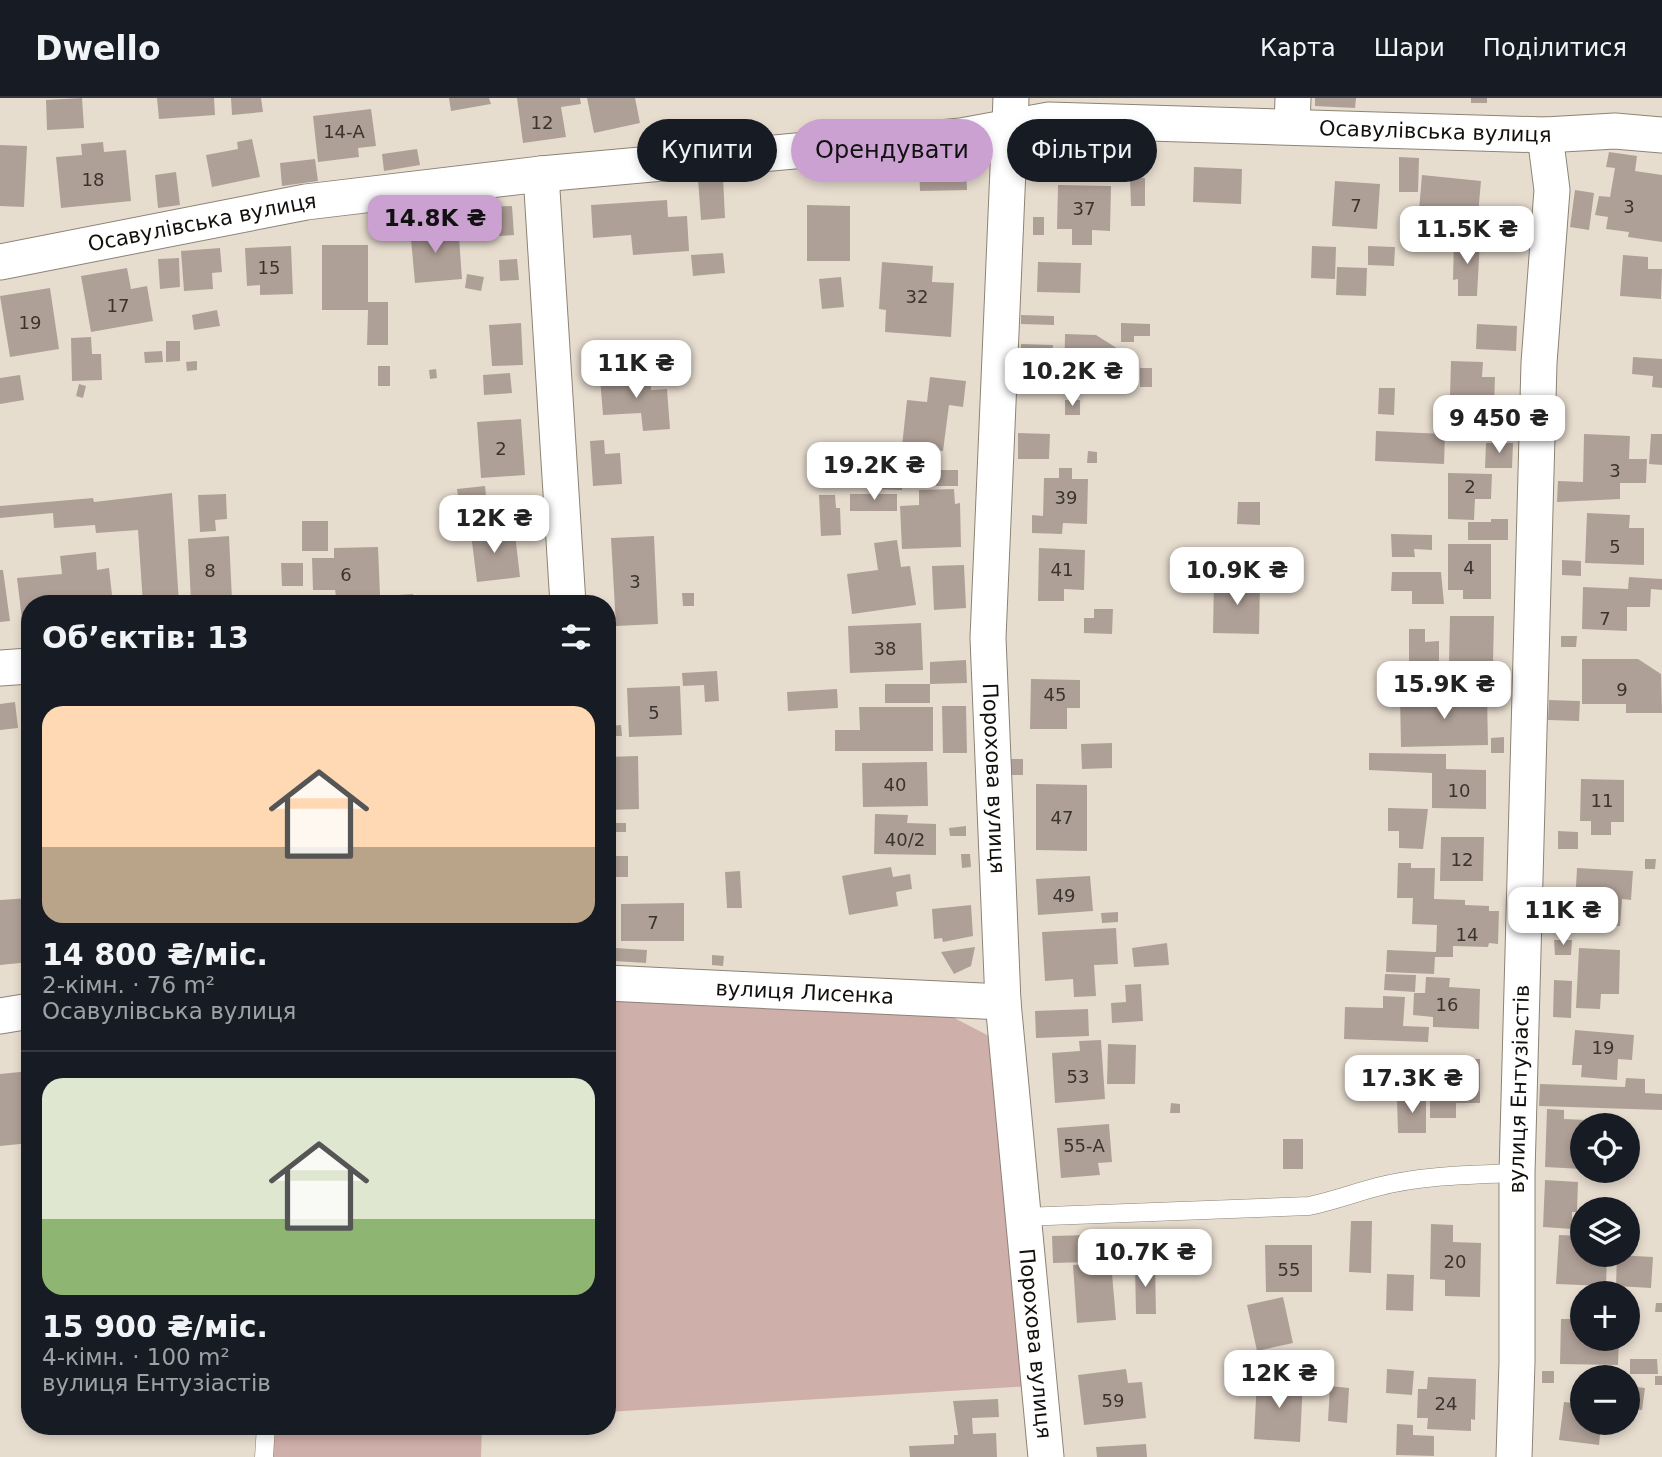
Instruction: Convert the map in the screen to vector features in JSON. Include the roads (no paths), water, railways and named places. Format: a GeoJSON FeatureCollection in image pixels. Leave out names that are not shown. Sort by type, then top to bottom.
{"type":"FeatureCollection","features":[{"type":"Feature","properties":{"kind":"street","name":"Осавулівська вулиця"},"geometry":{"type":"LineString","coordinates":[[0,262],[306,202],[541,174],[961,136],[1010,112],[1049,120],[1292,112],[1545,135],[1615,131],[1662,135]]}},
{"type":"Feature","properties":{"kind":"street","name":"Порохова вулиця"},"geometry":{"type":"LineString","coordinates":[[1010,112],[988,638],[1003,1002],[1046,1457]]}},
{"type":"Feature","properties":{"kind":"street","name":"вулиця Ентузіастів"},"geometry":{"type":"LineString","coordinates":[[1514,1457],[1517,1173],[1539,363],[1552,190],[1545,135]]}},
{"type":"Feature","properties":{"kind":"street"},"geometry":{"type":"LineString","coordinates":[[541,174],[567,595]]}},
{"type":"Feature","properties":{"kind":"street"},"geometry":{"type":"LineString","coordinates":[[0,668],[21,667]]}},
{"type":"Feature","properties":{"kind":"street","name":"вулиця Лисенка"},"geometry":{"type":"LineString","coordinates":[[616,983],[1003,1002]]}},
{"type":"Feature","properties":{"kind":"street"},"geometry":{"type":"LineString","coordinates":[[0,1016],[21,1012]]}},
{"type":"Feature","properties":{"kind":"lane"},"geometry":{"type":"LineString","coordinates":[[1023,1217],[1309,1206],[1343,1199],[1377,1186],[1444,1176],[1517,1173]]}},
{"type":"Feature","properties":{"kind":"lane"},"geometry":{"type":"LineString","coordinates":[[264,1457],[265,1435]]}}]}
